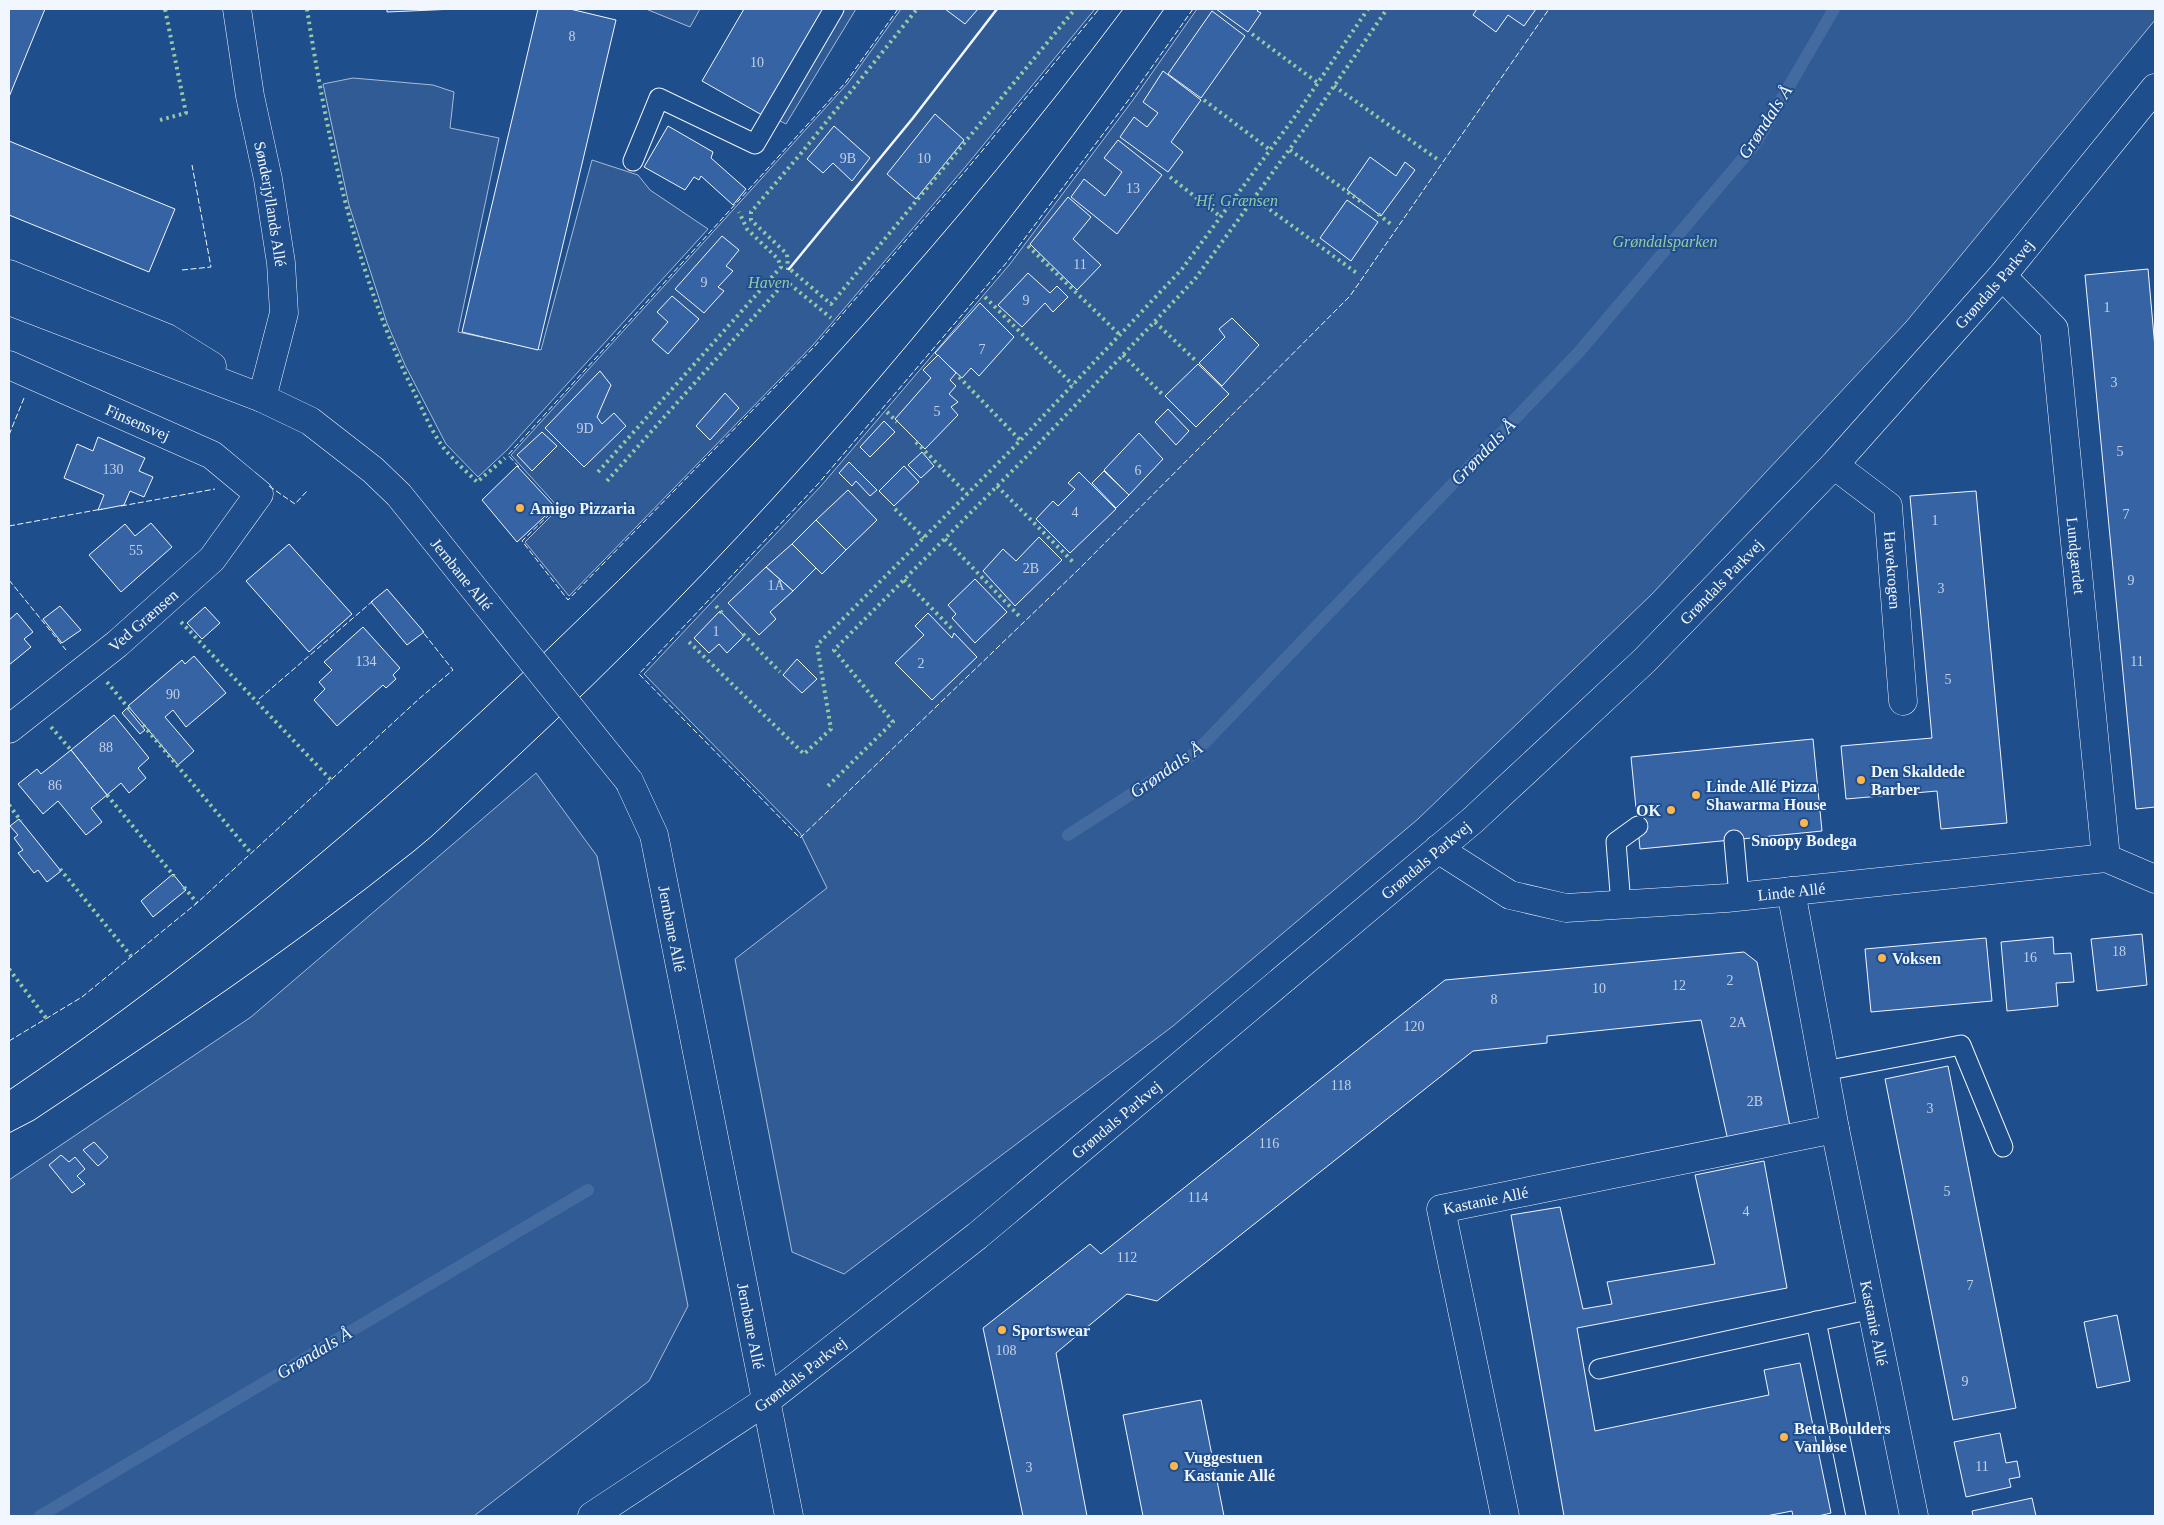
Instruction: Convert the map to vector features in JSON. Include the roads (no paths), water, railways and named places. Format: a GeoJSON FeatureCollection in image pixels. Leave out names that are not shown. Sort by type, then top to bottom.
{"type":"FeatureCollection","features":[{"type":"Feature","properties":{"kind":"street","name":"Sønderjyllands Allé"},"geometry":{"type":"LineString","coordinates":[[237,9],[250,96],[268,179],[281,263],[284,313],[262,398]]}},
{"type":"Feature","properties":{"kind":"street","name":"Grøndals Parkvej"},"geometry":{"type":"LineString","coordinates":[[592,1516],[766,1401],[977,1236],[1438,849],[1644,662],[1834,465],[2002,276],[2155,88]]}},
{"type":"Feature","properties":{"kind":"street"},"geometry":{"type":"LineString","coordinates":[[9,274],[167,338],[262,398]]}},
{"type":"Feature","properties":{"kind":"street","name":"Lundgærdet"},"geometry":{"type":"LineString","coordinates":[[2002,276],[2054,329],[2106,858]]}},
{"type":"Feature","properties":{"kind":"street"},"geometry":{"type":"LineString","coordinates":[[9,301],[262,398]]}},
{"type":"Feature","properties":{"kind":"street","name":"Finsensvej"},"geometry":{"type":"LineString","coordinates":[[9,365],[212,455],[260,494]]}},
{"type":"Feature","properties":{"kind":"street","name":"Jernbane Allé"},"geometry":{"type":"LineString","coordinates":[[262,398],[310,421],[341,444],[399,495],[629,781],[654,835],[789,1516]]}},
{"type":"Feature","properties":{"kind":"street","name":"Havekrogen"},"geometry":{"type":"LineString","coordinates":[[1834,465],[1888,506],[1903,701]]}},
{"type":"Feature","properties":{"kind":"street","name":"Ved Grænsen"},"geometry":{"type":"LineString","coordinates":[[9,729],[117,644],[212,559],[260,494]]}},
{"type":"Feature","properties":{"kind":"street","name":"Linde Allé"},"geometry":{"type":"LineString","coordinates":[[1438,849],[1510,895],[1566,908],[1738,896],[2106,858],[2155,878]]}},
{"type":"Feature","properties":{"kind":"street","name":"Kastanie Allé"},"geometry":{"type":"LineString","coordinates":[[1791,891],[1835,1129],[1914,1516]]}},
{"type":"Feature","properties":{"kind":"street","name":"Kastanie Allé"},"geometry":{"type":"LineString","coordinates":[[1505,1516],[1441,1209],[1835,1129]]}},
{"type":"Feature","properties":{"kind":"lane"},"geometry":{"type":"LineString","coordinates":[[633,161],[660,98],[755,144],[834,9]]}},
{"type":"Feature","properties":{"kind":"lane"},"geometry":{"type":"LineString","coordinates":[[1622,905],[1616,842],[1638,826]]}},
{"type":"Feature","properties":{"kind":"lane"},"geometry":{"type":"LineString","coordinates":[[1734,840],[1738,896]]}},
{"type":"Feature","properties":{"kind":"lane"},"geometry":{"type":"LineString","coordinates":[[1824,1071],[1961,1045],[2003,1147]]}},
{"type":"Feature","properties":{"kind":"lane"},"geometry":{"type":"LineString","coordinates":[[1600,1370],[1872,1309]]}},
{"type":"Feature","properties":{"kind":"lane"},"geometry":{"type":"LineString","coordinates":[[1816,1321],[1856,1516]]}},
{"type":"Feature","properties":{"kind":"waterway","name":"Grøndals Å"},"geometry":{"type":"LineString","coordinates":[[1068,835],[1195,753],[1579,352],[1756,143],[1834,9]]}},
{"type":"Feature","properties":{"kind":"waterway","name":"Grøndals Å"},"geometry":{"type":"LineString","coordinates":[[40,1516],[588,1190]]}},
{"type":"Feature","properties":{"kind":"tram line"},"geometry":{"type":"LineString","coordinates":[[9,1090],[160,982],[306,866],[446,744],[582,616],[655,545],[796,399],[932,247],[1061,90],[1123,9]]}},
{"type":"Feature","properties":{"kind":"tram line"},"geometry":{"type":"LineString","coordinates":[[9,1133],[34,1120],[179,1023],[275,956],[368,887],[431,837],[593,685],[703,573],[774,497],[911,340],[1041,177],[1164,9]]}},
{"type":"Feature","properties":{"kind":"place","name":"Amigo Pizzaria"},"geometry":{"type":"Point","coordinates":[520,508]}},
{"type":"Feature","properties":{"kind":"place","name":"Den Skaldede Barber"},"geometry":{"type":"Point","coordinates":[1861,780]}},
{"type":"Feature","properties":{"kind":"place","name":"Linde Allé Pizza Shawarma House"},"geometry":{"type":"Point","coordinates":[1696,795]}},
{"type":"Feature","properties":{"kind":"place","name":"OK"},"geometry":{"type":"Point","coordinates":[1671,810]}},
{"type":"Feature","properties":{"kind":"place","name":"Snoopy Bodega"},"geometry":{"type":"Point","coordinates":[1804,823]}},
{"type":"Feature","properties":{"kind":"place","name":"Voksen"},"geometry":{"type":"Point","coordinates":[1882,958]}},
{"type":"Feature","properties":{"kind":"place","name":"Sportswear"},"geometry":{"type":"Point","coordinates":[1002,1330]}},
{"type":"Feature","properties":{"kind":"place","name":"Beta Boulders Vanløse"},"geometry":{"type":"Point","coordinates":[1784,1437]}},
{"type":"Feature","properties":{"kind":"place","name":"Vuggestuen Kastanie Allé"},"geometry":{"type":"Point","coordinates":[1174,1466]}},
{"type":"Feature","properties":{"kind":"park label","name":"Hf. Grænsen"},"geometry":{"type":"Point","coordinates":[1237,200]}},
{"type":"Feature","properties":{"kind":"park label","name":"Grøndalsparken"},"geometry":{"type":"Point","coordinates":[1665,241]}},
{"type":"Feature","properties":{"kind":"park label","name":"Haven"},"geometry":{"type":"Point","coordinates":[769,282]}}]}
